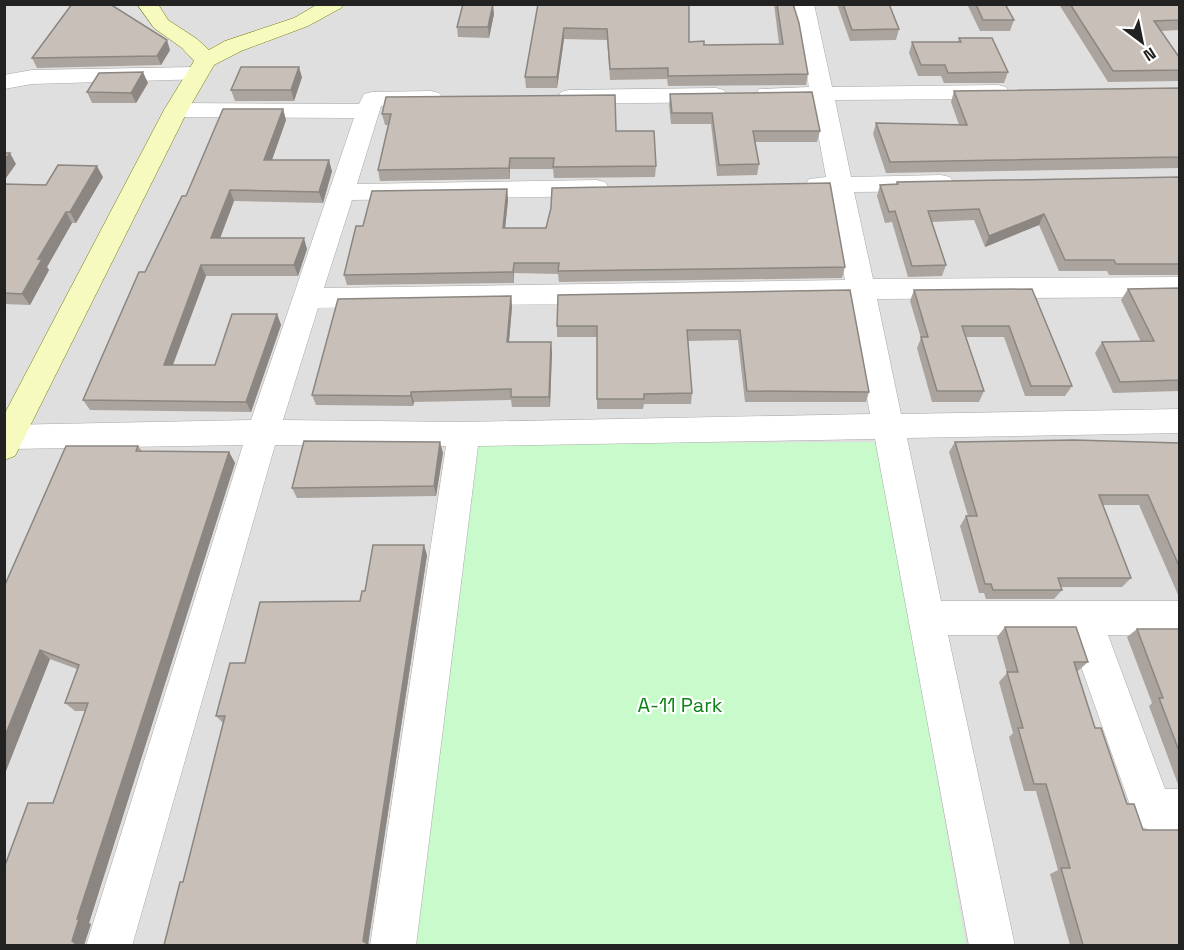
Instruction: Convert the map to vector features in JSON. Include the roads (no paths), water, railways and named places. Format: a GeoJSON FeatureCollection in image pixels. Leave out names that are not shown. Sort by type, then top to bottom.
{"type":"FeatureCollection","features":[{"type":"Feature","properties":{"kind":"street"},"geometry":{"type":"LineString","coordinates":[[147,4],[160,22],[197,59]]}},
{"type":"Feature","properties":{"kind":"street"},"geometry":{"type":"LineString","coordinates":[[334,4],[301,22],[255,39],[211,44],[197,59],[176,110],[7,442],[263,432],[464,434],[889,424],[1179,421]]}},
{"type":"Feature","properties":{"kind":"street"},"geometry":{"type":"LineString","coordinates":[[804,4],[992,945]]}},
{"type":"Feature","properties":{"kind":"street"},"geometry":{"type":"LineString","coordinates":[[4,82],[197,59]]}},
{"type":"Feature","properties":{"kind":"street"},"geometry":{"type":"LineString","coordinates":[[538,97],[1025,92]]}},
{"type":"Feature","properties":{"kind":"street"},"geometry":{"type":"LineString","coordinates":[[109,945],[263,432],[372,99],[455,98]]}},
{"type":"Feature","properties":{"kind":"street"},"geometry":{"type":"LineString","coordinates":[[176,110],[368,111]]}},
{"type":"Feature","properties":{"kind":"street"},"geometry":{"type":"LineString","coordinates":[[793,186],[969,182]]}},
{"type":"Feature","properties":{"kind":"street"},"geometry":{"type":"LineString","coordinates":[[341,192],[615,188]]}},
{"type":"Feature","properties":{"kind":"street"},"geometry":{"type":"LineString","coordinates":[[307,298],[862,289],[1179,287]]}},
{"type":"Feature","properties":{"kind":"street"},"geometry":{"type":"LineString","coordinates":[[393,945],[464,434]]}},
{"type":"Feature","properties":{"kind":"street"},"geometry":{"type":"LineString","coordinates":[[927,618],[1179,618]]}},
{"type":"Feature","properties":{"kind":"street"},"geometry":{"type":"LineString","coordinates":[[1083,618],[1152,810],[1179,810]]}},
{"type":"Feature","properties":{"kind":"park label","name":"A-11 Park"},"geometry":{"type":"Point","coordinates":[680,705]}}]}
